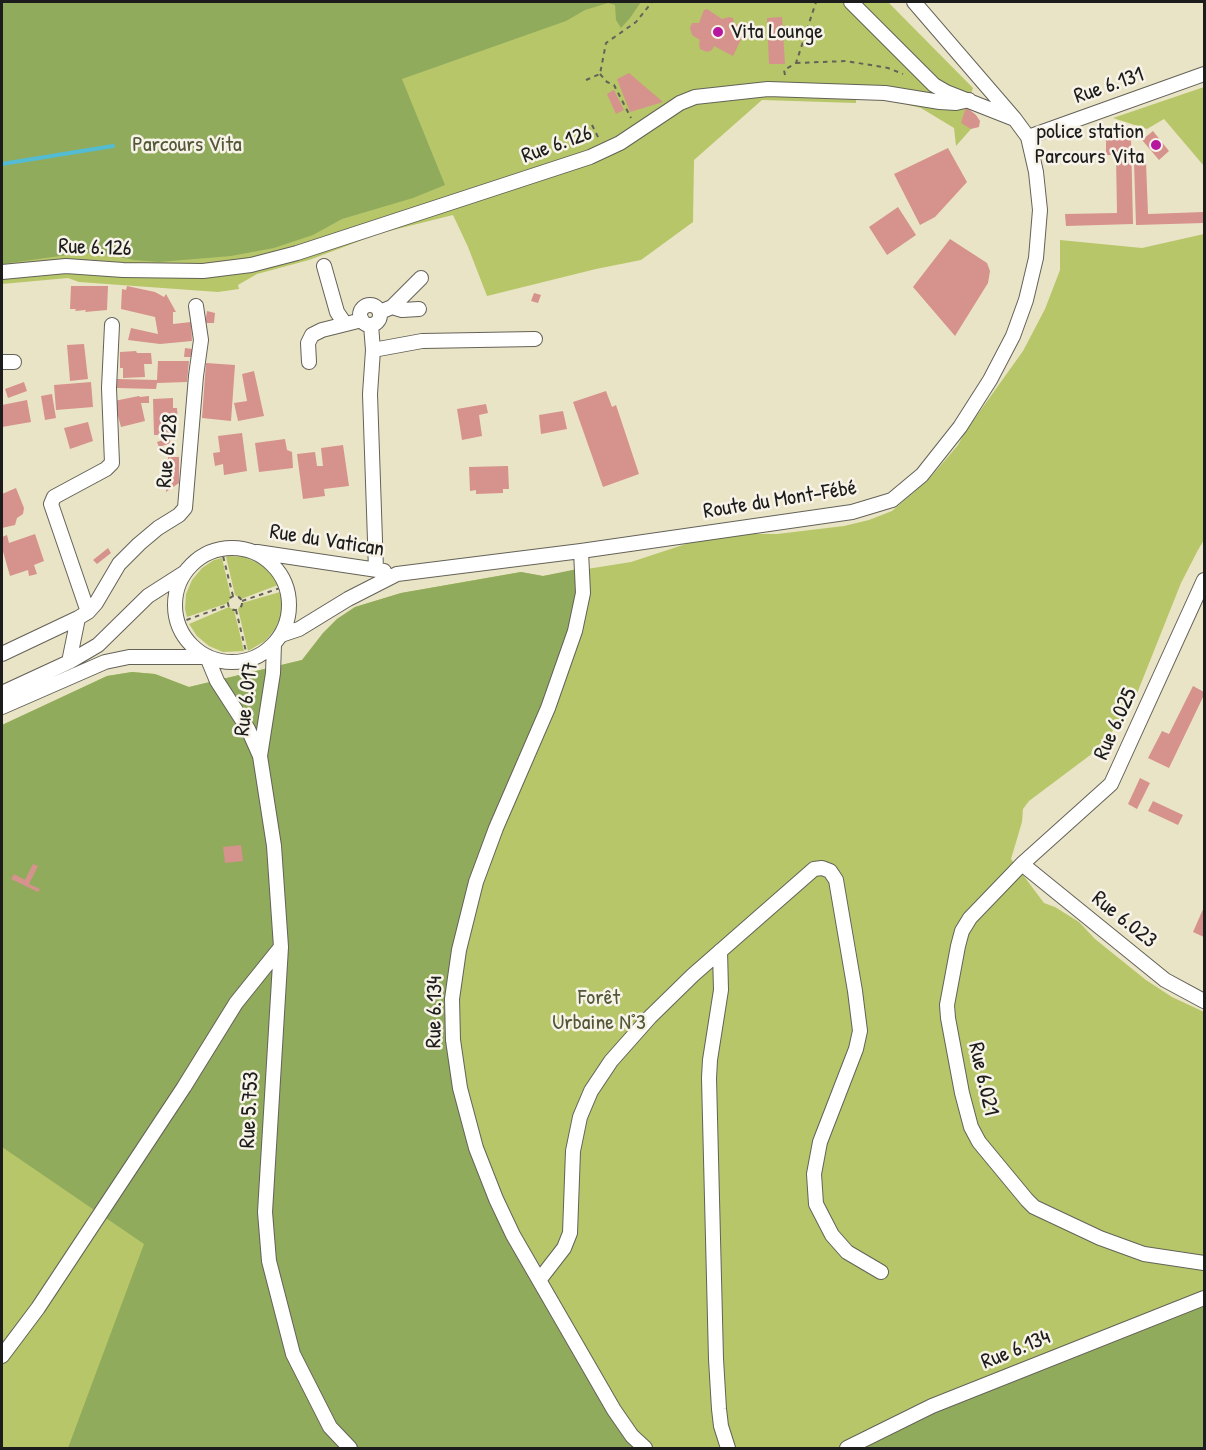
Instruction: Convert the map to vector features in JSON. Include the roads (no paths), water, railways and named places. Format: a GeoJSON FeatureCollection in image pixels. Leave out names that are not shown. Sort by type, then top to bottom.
{"type":"FeatureCollection","features":[{"type":"Feature","properties":{"kind":"street"},"geometry":{"type":"LineString","coordinates":[[851,2],[933,85],[1014,118]]}},
{"type":"Feature","properties":{"kind":"street"},"geometry":{"type":"LineString","coordinates":[[914,2],[1028,137]]}},
{"type":"Feature","properties":{"kind":"street","name":"Rue 6.131"},"geometry":{"type":"LineString","coordinates":[[1028,137],[1204,74]]}},
{"type":"Feature","properties":{"kind":"street","name":"Rue 6.126"},"geometry":{"type":"LineString","coordinates":[[2,272],[66,266],[123,270],[203,271],[251,265],[297,253],[590,158],[620,143],[680,103],[696,97],[768,89],[885,93],[956,103],[969,100]]}},
{"type":"Feature","properties":{"kind":"street","name":"Route du Mont-Fébé"},"geometry":{"type":"LineString","coordinates":[[277,639],[398,574],[580,551],[852,512],[892,500],[922,475],[960,427],[990,380],[1013,336],[1026,300],[1037,249],[1040,210],[1036,172],[1028,137]]}},
{"type":"Feature","properties":{"kind":"street"},"geometry":{"type":"LineString","coordinates":[[324,266],[337,312],[345,324]]}},
{"type":"Feature","properties":{"kind":"street"},"geometry":{"type":"LineString","coordinates":[[309,362],[308,343],[312,334],[345,324],[379,320],[386,310],[422,278]]}},
{"type":"Feature","properties":{"kind":"street","name":"Rue 6.128"},"geometry":{"type":"LineString","coordinates":[[69,662],[83,615],[96,603],[119,564],[139,544],[185,508],[201,340],[196,306]]}},
{"type":"Feature","properties":{"kind":"street"},"geometry":{"type":"LineString","coordinates":[[386,310],[419,309]]}},
{"type":"Feature","properties":{"kind":"street"},"geometry":{"type":"LineString","coordinates":[[366,322],[373,350],[370,394],[375,570]]}},
{"type":"Feature","properties":{"kind":"street"},"geometry":{"type":"LineString","coordinates":[[2,654],[83,615],[51,504],[54,497],[106,469],[112,463],[109,388],[112,325]]}},
{"type":"Feature","properties":{"kind":"street"},"geometry":{"type":"LineString","coordinates":[[373,350],[422,342],[535,339]]}},
{"type":"Feature","properties":{"kind":"street"},"geometry":{"type":"LineString","coordinates":[[2,693],[69,662],[99,645],[148,596],[184,573],[201,557],[221,548],[251,551]]}},
{"type":"Feature","properties":{"kind":"street","name":"Rue du Vatican"},"geometry":{"type":"LineString","coordinates":[[251,551],[398,574]]}},
{"type":"Feature","properties":{"kind":"street","name":"Rue 6.017"},"geometry":{"type":"LineString","coordinates":[[251,551],[266,559],[278,571],[286,586],[289,611],[277,639],[260,756]]}},
{"type":"Feature","properties":{"kind":"street","name":"Rue 6.134"},"geometry":{"type":"LineString","coordinates":[[580,551],[583,593],[575,631],[548,708],[496,828],[476,882],[459,950],[452,999],[453,1040],[460,1088],[476,1148],[496,1200],[513,1235],[614,1410],[632,1436],[645,1449]]}},
{"type":"Feature","properties":{"kind":"street","name":"Rue 6.017"},"geometry":{"type":"LineString","coordinates":[[184,573],[177,589],[174,606],[178,623],[186,640],[207,657],[227,662],[248,660],[262,654],[277,639]]}},
{"type":"Feature","properties":{"kind":"street","name":"Rue 6.025"},"geometry":{"type":"LineString","coordinates":[[1025,861],[1111,784],[1204,580]]}},
{"type":"Feature","properties":{"kind":"street"},"geometry":{"type":"LineString","coordinates":[[2,707],[105,662],[129,657],[207,657]]}},
{"type":"Feature","properties":{"kind":"street","name":"Rue 6.017"},"geometry":{"type":"LineString","coordinates":[[207,657],[217,681],[240,715],[260,756]]}},
{"type":"Feature","properties":{"kind":"street","name":"Rue 5.753"},"geometry":{"type":"LineString","coordinates":[[260,756],[274,846],[280,947],[265,1234],[269,1262],[293,1354],[330,1427],[350,1449]]}},
{"type":"Feature","properties":{"kind":"street","name":"Rue 6.023"},"geometry":{"type":"LineString","coordinates":[[1025,861],[1165,980],[1204,1000]]}},
{"type":"Feature","properties":{"kind":"street","name":"Rue 6.021"},"geometry":{"type":"LineString","coordinates":[[1025,861],[970,918],[962,931],[958,946],[947,1005],[962,1093],[971,1127],[978,1142],[1034,1207],[1100,1238],[1144,1254],[1204,1263]]}},
{"type":"Feature","properties":{"kind":"street"},"geometry":{"type":"LineString","coordinates":[[540,1279],[564,1248],[570,1233],[573,1151],[580,1117],[591,1091],[611,1061],[650,1017],[720,951],[814,869],[822,868],[830,871],[836,880],[860,1031],[856,1049],[820,1142],[814,1174],[816,1204],[832,1235],[847,1252],[881,1272]]}},
{"type":"Feature","properties":{"kind":"street"},"geometry":{"type":"LineString","coordinates":[[2,1356],[38,1308],[184,1087],[236,1003],[280,947]]}},
{"type":"Feature","properties":{"kind":"street"},"geometry":{"type":"LineString","coordinates":[[720,951],[721,990],[709,1078],[717,1371],[722,1426],[728,1449]]}},
{"type":"Feature","properties":{"kind":"street","name":"Rue 6.134"},"geometry":{"type":"LineString","coordinates":[[847,1449],[932,1406],[1204,1298]]}},
{"type":"Feature","properties":{"kind":"street"},"geometry":{"type":"LineString","coordinates":[[330,1427],[337,1449]]}},
{"type":"Feature","properties":{"kind":"waterway"},"geometry":{"type":"LineString","coordinates":[[2,164],[113,146]]}},
{"type":"Feature","properties":{"kind":"place","name":"Vita Lounge"},"geometry":{"type":"Point","coordinates":[718,32]}},
{"type":"Feature","properties":{"kind":"place","name":"police station Parcours Vita"},"geometry":{"type":"Point","coordinates":[1156,145]}},
{"type":"Feature","properties":{"kind":"park label","name":"Parcours Vita"},"geometry":{"type":"Point","coordinates":[187,145]}},
{"type":"Feature","properties":{"kind":"park label","name":"Forêt Urbaine N°3"},"geometry":{"type":"Point","coordinates":[599,1010]}}]}
